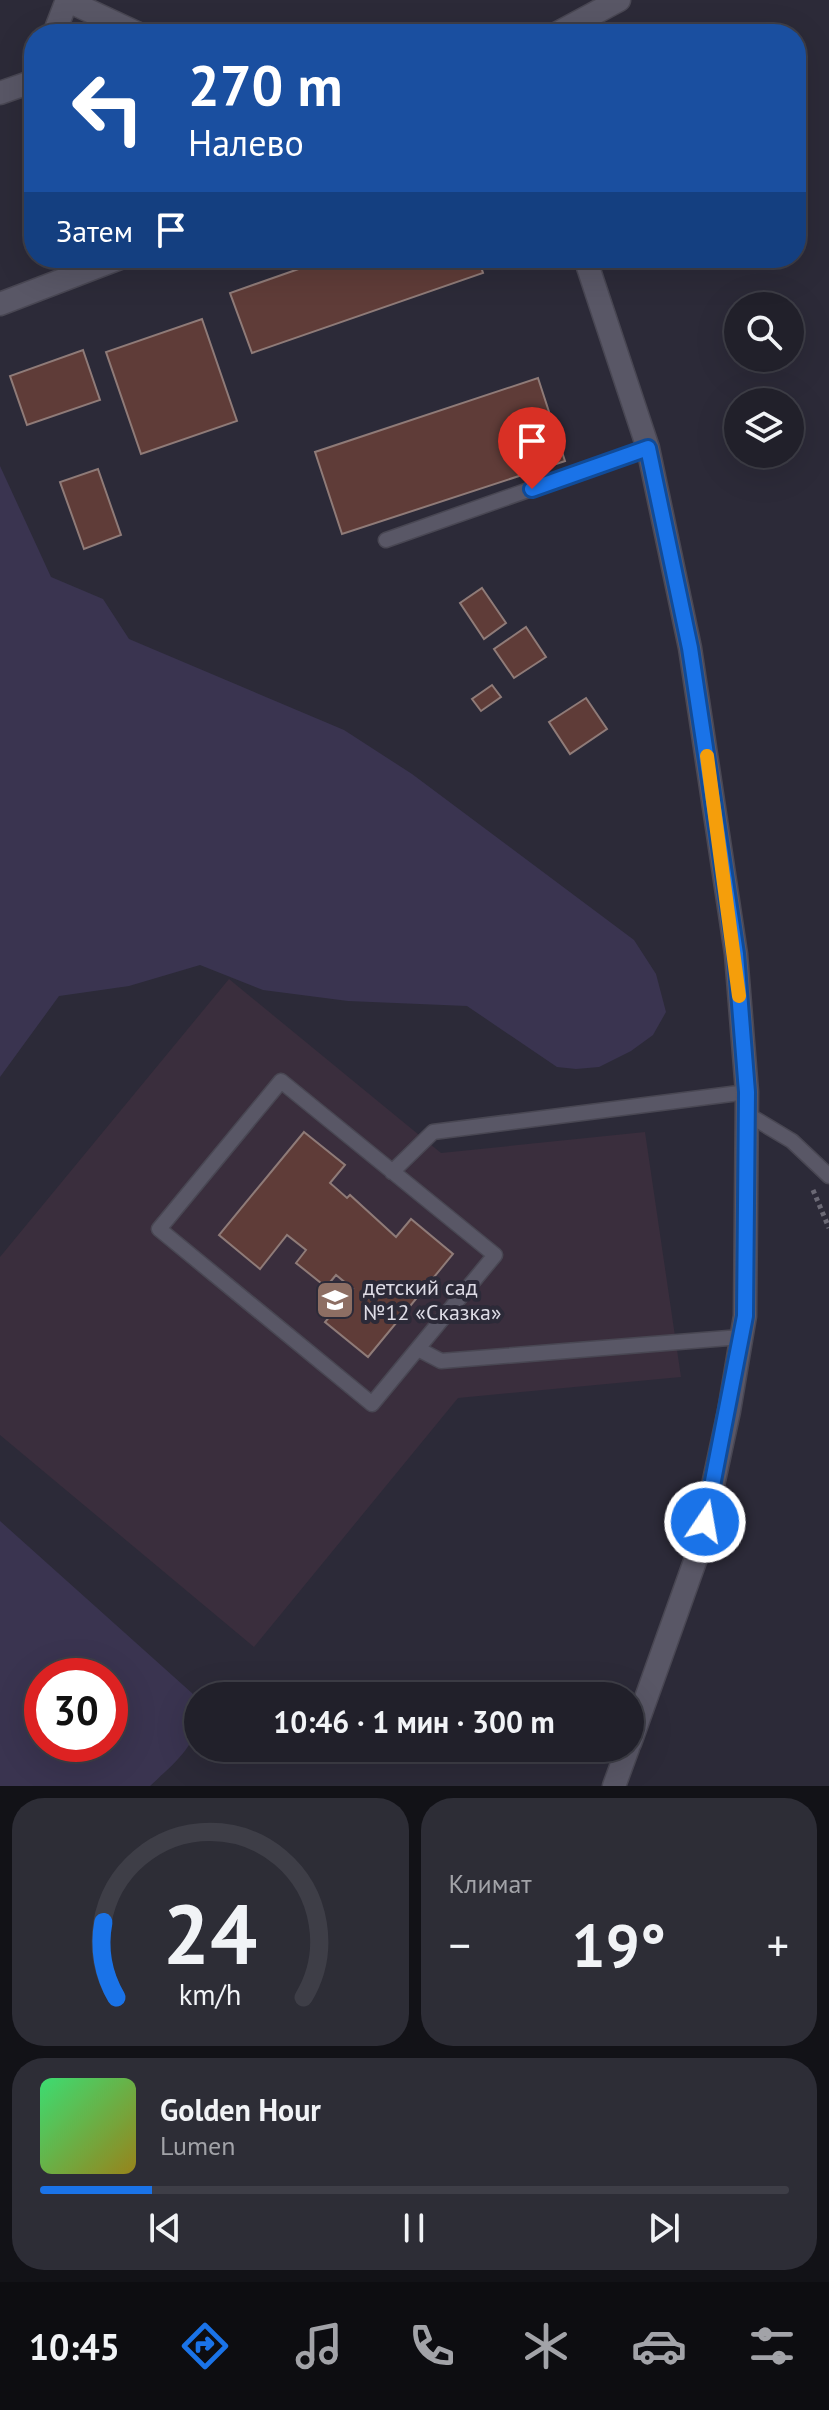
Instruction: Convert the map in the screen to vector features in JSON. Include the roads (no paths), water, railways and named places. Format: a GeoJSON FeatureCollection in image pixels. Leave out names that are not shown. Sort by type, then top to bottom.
{"type":"FeatureCollection","features":[{"type":"Feature","properties":{"kind":"street"},"geometry":{"type":"LineString","coordinates":[[58,24],[66,0],[118,24]]}},
{"type":"Feature","properties":{"kind":"street"},"geometry":{"type":"LineString","coordinates":[[575,24],[619,0]]}},
{"type":"Feature","properties":{"kind":"street"},"geometry":{"type":"LineString","coordinates":[[0,93],[24,85]]}},
{"type":"Feature","properties":{"kind":"street"},"geometry":{"type":"LineString","coordinates":[[0,304],[94,268]]}},
{"type":"Feature","properties":{"kind":"street"},"geometry":{"type":"LineString","coordinates":[[588,268],[648,448],[690,648],[736,954],[747,1103],[745,1316],[699,1550],[644,1703]]}},
{"type":"Feature","properties":{"kind":"street"},"geometry":{"type":"LineString","coordinates":[[614,1786],[623,1762]]}},
{"type":"Feature","properties":{"kind":"lane"},"geometry":{"type":"LineString","coordinates":[[386,540],[648,448]]}},
{"type":"Feature","properties":{"kind":"lane"},"geometry":{"type":"LineString","coordinates":[[281,1081],[495,1255],[418,1349],[372,1404],[159,1229],[281,1081]]}},
{"type":"Feature","properties":{"kind":"lane"},"geometry":{"type":"LineString","coordinates":[[392,1172],[433,1132],[747,1103],[829,1176]]}},
{"type":"Feature","properties":{"kind":"lane"},"geometry":{"type":"LineString","coordinates":[[418,1349],[441,1361],[741,1337]]}},
{"type":"Feature","properties":{"kind":"place","name":"детский сад №12 «Сказка»"},"geometry":{"type":"Point","coordinates":[335,1300]}}]}
